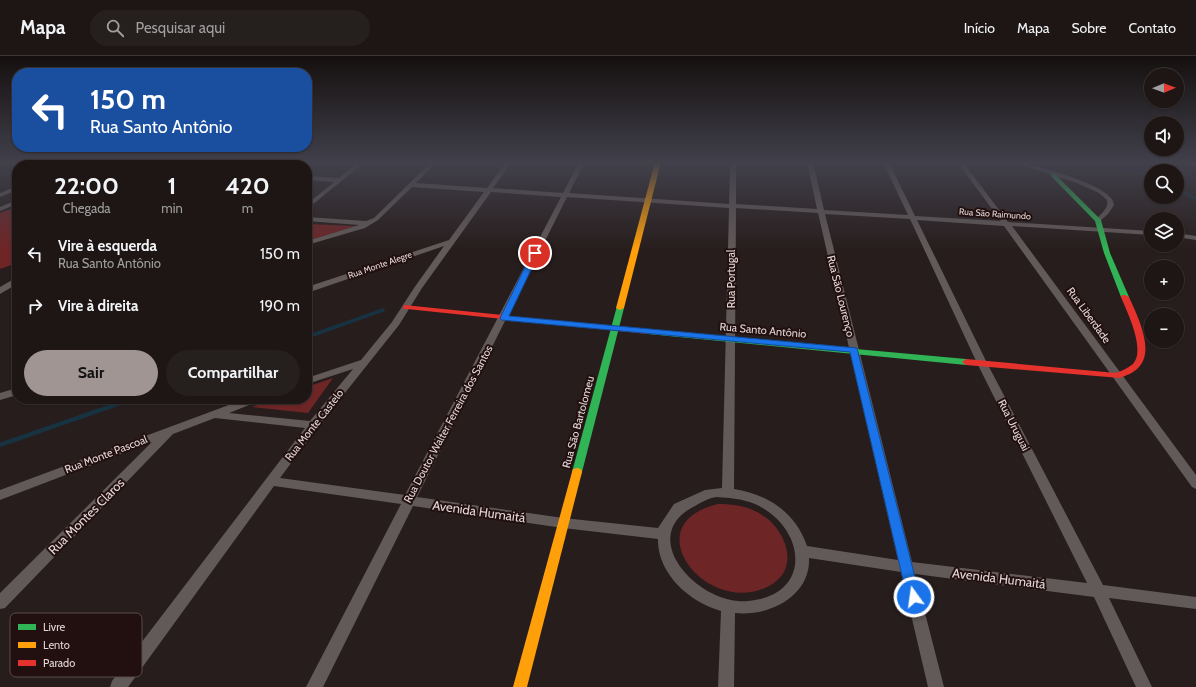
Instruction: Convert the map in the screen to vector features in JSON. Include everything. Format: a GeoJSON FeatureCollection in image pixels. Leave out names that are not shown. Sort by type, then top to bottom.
{"type":"FeatureCollection","features":[{"type":"Feature","properties":{"kind":"street"},"geometry":{"type":"LineString","coordinates":[[312,203],[326,191]]}},
{"type":"Feature","properties":{"kind":"street"},"geometry":{"type":"LineString","coordinates":[[312,241],[368,224],[376,219],[405,191]]}},
{"type":"Feature","properties":{"kind":"street","name":"Rua Monte Castelo"},"geometry":{"type":"LineString","coordinates":[[142,655],[313,425],[407,307],[418,288],[489,191]]}},
{"type":"Feature","properties":{"kind":"street","name":"Rua São Raimundo"},"geometry":{"type":"LineString","coordinates":[[517,191],[1144,233]]}},
{"type":"Feature","properties":{"kind":"street","name":"Rua São Bartolomeu"},"geometry":{"type":"LineString","coordinates":[[520,687],[650,191]]}},
{"type":"Feature","properties":{"kind":"street","name":"Rua Portugal"},"geometry":{"type":"LineString","coordinates":[[728,492],[732,191]]}},
{"type":"Feature","properties":{"kind":"street","name":"Rua São Lourenço"},"geometry":{"type":"LineString","coordinates":[[817,191],[936,687]]}},
{"type":"Feature","properties":{"kind":"street","name":"Rua Uruguai"},"geometry":{"type":"LineString","coordinates":[[900,191],[982,363],[1098,590],[1144,687]]}},
{"type":"Feature","properties":{"kind":"street","name":"Rua Liberdade"},"geometry":{"type":"LineString","coordinates":[[982,191],[1196,484]]}},
{"type":"Feature","properties":{"kind":"street"},"geometry":{"type":"LineString","coordinates":[[1071,191],[1098,220],[1098,230],[1109,263],[1141,338],[1140,360],[1134,368],[1117,376]]}},
{"type":"Feature","properties":{"kind":"street"},"geometry":{"type":"LineString","coordinates":[[1098,220],[1106,213],[1111,205],[1109,197],[1101,191]]}},
{"type":"Feature","properties":{"kind":"street","name":"Rua Doutor Walter Ferreira dos Santos"},"geometry":{"type":"LineString","coordinates":[[314,687],[408,501],[504,318],[565,194]]}},
{"type":"Feature","properties":{"kind":"street"},"geometry":{"type":"LineString","coordinates":[[0,209],[12,204]]}},
{"type":"Feature","properties":{"kind":"street"},"geometry":{"type":"LineString","coordinates":[[312,219],[368,224]]}},
{"type":"Feature","properties":{"kind":"street"},"geometry":{"type":"LineString","coordinates":[[1184,236],[1196,238]]}},
{"type":"Feature","properties":{"kind":"street","name":"Rua Monte Alegre"},"geometry":{"type":"LineString","coordinates":[[312,286],[453,241]]}},
{"type":"Feature","properties":{"kind":"street"},"geometry":{"type":"LineString","coordinates":[[0,291],[12,284]]}},
{"type":"Feature","properties":{"kind":"street","name":"Rua Santo Antônio"},"geometry":{"type":"LineString","coordinates":[[407,307],[504,318],[1117,376]]}},
{"type":"Feature","properties":{"kind":"street"},"geometry":{"type":"LineString","coordinates":[[312,379],[364,362]]}},
{"type":"Feature","properties":{"kind":"street"},"geometry":{"type":"LineString","coordinates":[[0,397],[12,393]]}},
{"type":"Feature","properties":{"kind":"street","name":"Rua Monte Pascoal"},"geometry":{"type":"LineString","coordinates":[[0,495],[241,404]]}},
{"type":"Feature","properties":{"kind":"street","name":"Rua Monte Pascoal"},"geometry":{"type":"LineString","coordinates":[[212,414],[313,425]]}},
{"type":"Feature","properties":{"kind":"street","name":"Rua Montes Claros"},"geometry":{"type":"LineString","coordinates":[[0,603],[172,429]]}},
{"type":"Feature","properties":{"kind":"street","name":"Avenida Humaitá"},"geometry":{"type":"LineString","coordinates":[[271,481],[563,523],[663,534]]}},
{"type":"Feature","properties":{"kind":"street"},"geometry":{"type":"LineString","coordinates":[[728,492],[748,496],[761,502],[784,518],[796,534],[803,552],[803,568],[797,583],[785,595],[769,604],[749,608],[728,606],[709,600],[691,591],[678,578],[668,564],[663,548],[663,534],[669,519],[679,507],[693,498],[709,493],[728,492]]}},
{"type":"Feature","properties":{"kind":"street","name":"Avenida Humaitá"},"geometry":{"type":"LineString","coordinates":[[803,552],[907,567],[1196,602]]}},
{"type":"Feature","properties":{"kind":"street"},"geometry":{"type":"LineString","coordinates":[[726,687],[728,606]]}},
{"type":"Feature","properties":{"kind":"street","name":"Rua Monte Castelo"},"geometry":{"type":"LineString","coordinates":[[118,687],[125,677]]}},
{"type":"Feature","properties":{"kind":"shaded area"},"geometry":{"type":"Polygon","coordinates":[[[12,209],[12,265],[0,269],[0,213],[12,209]]]}},
{"type":"Feature","properties":{"kind":"shaded area"},"geometry":{"type":"Polygon","coordinates":[[[312,224],[356,226],[312,239],[312,224]]]}},
{"type":"Feature","properties":{"kind":"shaded area"},"geometry":{"type":"Polygon","coordinates":[[[333,378],[308,413],[252,407],[260,404],[312,404],[312,385],[333,378]]]}},
{"type":"Feature","properties":{"kind":"shaded area"},"geometry":{"type":"Polygon","coordinates":[[[718,504],[735,505],[751,509],[770,521],[777,529],[786,547],[787,557],[786,567],[782,575],[774,583],[750,592],[727,591],[706,582],[690,567],[681,549],[681,531],[693,515],[718,504]]]}},
{"type":"Feature","properties":{"kind":"waterway"},"geometry":{"type":"LineString","coordinates":[[1184,192],[1196,199]]}},
{"type":"Feature","properties":{"kind":"waterway"},"geometry":{"type":"LineString","coordinates":[[312,335],[383,310]]}},
{"type":"Feature","properties":{"kind":"waterway"},"geometry":{"type":"LineString","coordinates":[[0,445],[118,404]]}},
{"type":"Feature","properties":{"kind":"traffic: fast"},"geometry":{"type":"LineString","coordinates":[[1069,191],[1098,220],[1107,253],[1125,297]]}},
{"type":"Feature","properties":{"kind":"traffic: fast"},"geometry":{"type":"LineString","coordinates":[[577,472],[620,308]]}},
{"type":"Feature","properties":{"kind":"traffic: fast"},"geometry":{"type":"LineString","coordinates":[[648,332],[966,362]]}},
{"type":"Feature","properties":{"kind":"traffic: slow"},"geometry":{"type":"LineString","coordinates":[[620,308],[650,191]]}},
{"type":"Feature","properties":{"kind":"traffic: slow"},"geometry":{"type":"LineString","coordinates":[[520,687],[577,472]]}},
{"type":"Feature","properties":{"kind":"traffic: jam"},"geometry":{"type":"LineString","coordinates":[[966,362],[1117,376],[1134,368],[1141,356],[1138,330],[1125,297]]}},
{"type":"Feature","properties":{"kind":"traffic: jam"},"geometry":{"type":"LineString","coordinates":[[407,307],[648,332]]}},
{"type":"Feature","properties":{"kind":"route"},"geometry":{"type":"LineString","coordinates":[[535,253],[504,318],[854,350],[914,597]]}}]}
